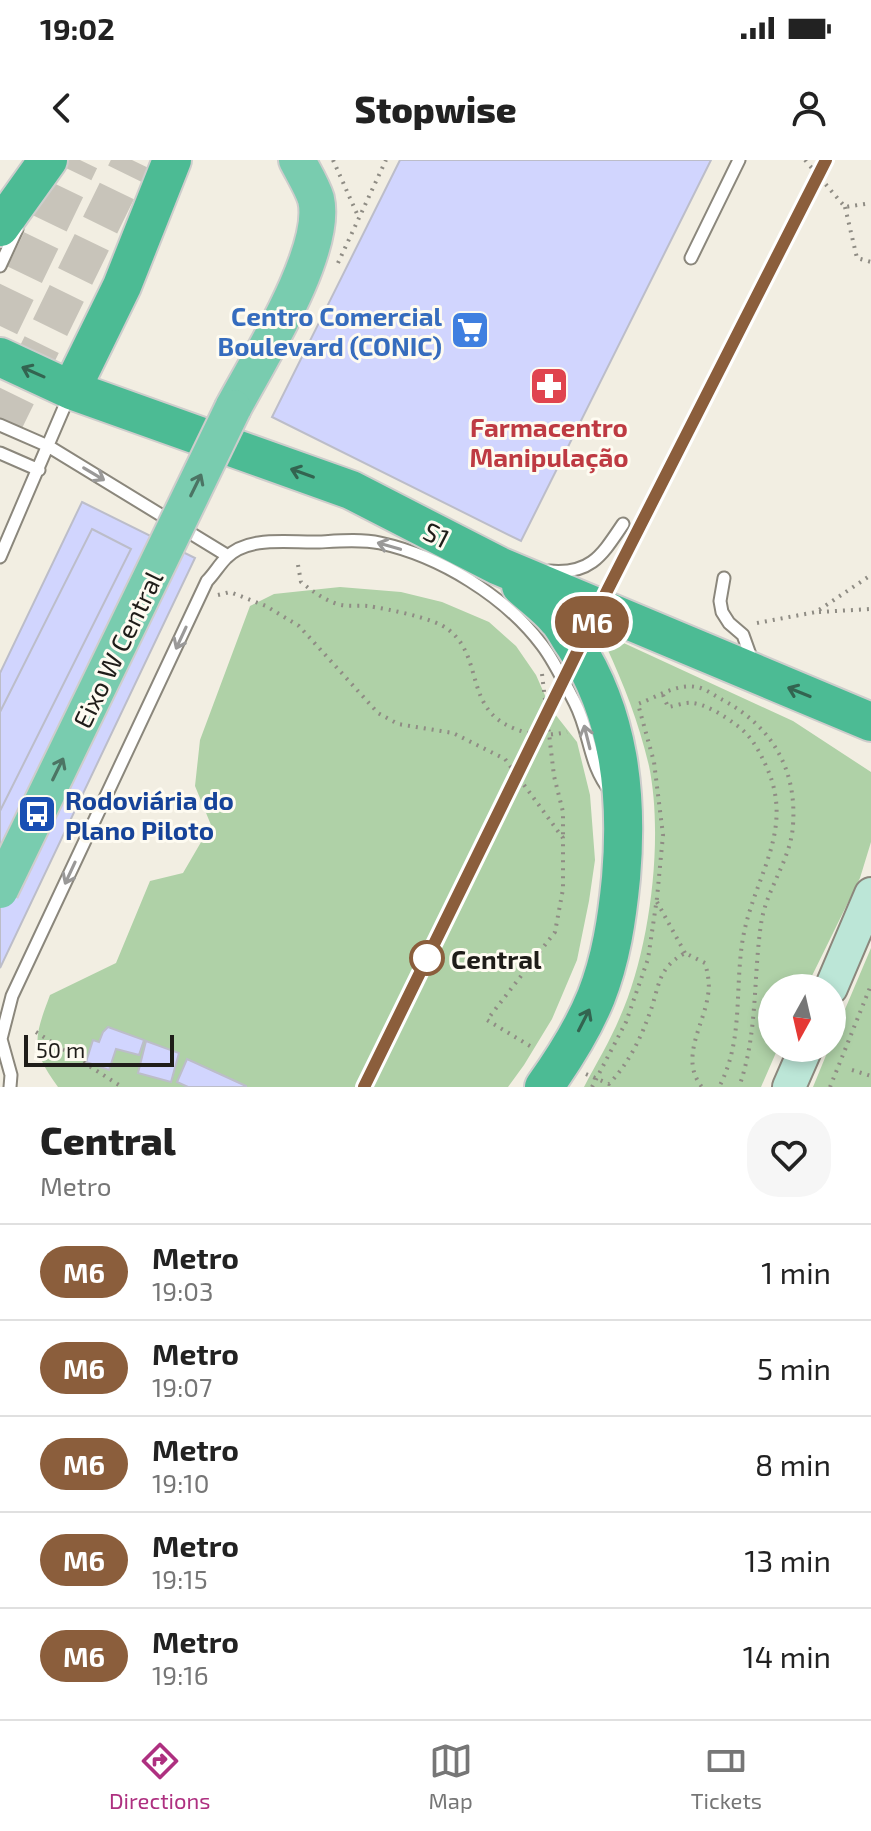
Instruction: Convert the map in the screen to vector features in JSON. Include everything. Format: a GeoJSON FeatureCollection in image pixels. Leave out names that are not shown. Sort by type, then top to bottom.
{"type":"FeatureCollection","features":[{"type":"Feature","properties":{"kind":"highway"},"geometry":{"type":"LineString","coordinates":[[71,390],[122,286],[172,160]]}},
{"type":"Feature","properties":{"kind":"highway"},"geometry":{"type":"LineString","coordinates":[[0,227],[48,161]]}},
{"type":"Feature","properties":{"kind":"highway","name":"S1"},"geometry":{"type":"LineString","coordinates":[[0,357],[71,390],[351,490],[499,566],[871,722]]}},
{"type":"Feature","properties":{"kind":"highway"},"geometry":{"type":"LineString","coordinates":[[499,566],[558,620],[592,673],[615,737],[625,802],[617,923],[608,961],[595,998],[562,1062],[544,1087]]}},
{"type":"Feature","properties":{"kind":"main road","name":"Eixo W Central"},"geometry":{"type":"LineString","coordinates":[[0,890],[233,408],[282,318],[310,254],[317,228],[316,200],[297,160]]}},
{"type":"Feature","properties":{"kind":"main road"},"geometry":{"type":"LineString","coordinates":[[837,974],[871,894]]}},
{"type":"Feature","properties":{"kind":"main road"},"geometry":{"type":"LineString","coordinates":[[789,1087],[800,1062]]}},
{"type":"Feature","properties":{"kind":"lane"},"geometry":{"type":"LineString","coordinates":[[691,258],[739,160]]}},
{"type":"Feature","properties":{"kind":"lane"},"geometry":{"type":"LineString","coordinates":[[0,266],[48,161]]}},
{"type":"Feature","properties":{"kind":"lane"},"geometry":{"type":"LineString","coordinates":[[0,557],[71,390]]}},
{"type":"Feature","properties":{"kind":"lane"},"geometry":{"type":"LineString","coordinates":[[0,425],[48,446],[228,556]]}},
{"type":"Feature","properties":{"kind":"lane"},"geometry":{"type":"LineString","coordinates":[[0,453],[39,470]]}},
{"type":"Feature","properties":{"kind":"lane"},"geometry":{"type":"LineString","coordinates":[[19,1087],[7,1077],[1,1039],[12,996],[207,581],[228,556],[248,544],[378,542],[425,557],[562,572],[599,559],[623,524]]}},
{"type":"Feature","properties":{"kind":"lane"},"geometry":{"type":"LineString","coordinates":[[425,557],[481,588],[515,616],[542,646],[576,705],[599,777],[611,793],[625,802]]}},
{"type":"Feature","properties":{"kind":"lane"},"geometry":{"type":"LineString","coordinates":[[724,578],[720,601],[722,612],[743,635],[757,674]]}},
{"type":"Feature","properties":{"kind":"path"},"geometry":{"type":"LineString","coordinates":[[333,160],[359,218]]}},
{"type":"Feature","properties":{"kind":"path"},"geometry":{"type":"LineString","coordinates":[[805,160],[845,207],[857,258],[871,262]]}},
{"type":"Feature","properties":{"kind":"path"},"geometry":{"type":"LineString","coordinates":[[845,207],[871,203]]}},
{"type":"Feature","properties":{"kind":"path"},"geometry":{"type":"LineString","coordinates":[[298,565],[301,582],[317,596],[340,605],[367,606],[405,614],[448,628],[463,645],[478,692],[486,709],[497,720],[527,733],[551,735],[567,732]]}},
{"type":"Feature","properties":{"kind":"path"},"geometry":{"type":"LineString","coordinates":[[816,612],[871,575]]}},
{"type":"Feature","properties":{"kind":"path"},"geometry":{"type":"LineString","coordinates":[[230,592],[266,606],[299,626],[378,713],[398,724],[453,733],[505,759],[563,838]]}},
{"type":"Feature","properties":{"kind":"path"},"geometry":{"type":"LineString","coordinates":[[757,623],[816,612],[871,609]]}},
{"type":"Feature","properties":{"kind":"path"},"geometry":{"type":"LineString","coordinates":[[530,1046],[487,1020],[555,932],[563,889],[563,812],[554,776],[542,672]]}},
{"type":"Feature","properties":{"kind":"path"},"geometry":{"type":"LineString","coordinates":[[592,1087],[626,1022],[648,959],[657,902],[663,835],[654,762],[638,704],[679,687],[697,687],[740,710],[770,735],[785,767],[793,801],[793,829],[784,862],[763,908],[750,1054],[739,1087]]}},
{"type":"Feature","properties":{"kind":"path"},"geometry":{"type":"LineString","coordinates":[[663,695],[668,707],[691,702],[724,715],[748,733],[771,778],[778,802],[777,826],[768,860],[751,900],[742,944],[736,1045],[719,1087]]}},
{"type":"Feature","properties":{"kind":"path"},"geometry":{"type":"LineString","coordinates":[[657,902],[685,953],[705,963],[709,980],[708,998],[692,1050],[695,1078],[702,1087]]}},
{"type":"Feature","properties":{"kind":"path"},"geometry":{"type":"LineString","coordinates":[[596,1080],[611,1086],[622,1071],[638,1044],[661,974],[670,961],[685,953]]}},
{"type":"Feature","properties":{"kind":"path"},"geometry":{"type":"LineString","coordinates":[[830,1087],[871,985]]}},
{"type":"Feature","properties":{"kind":"path"},"geometry":{"type":"LineString","coordinates":[[36,1032],[122,1087]]}},
{"type":"Feature","properties":{"kind":"path"},"geometry":{"type":"LineString","coordinates":[[852,1070],[871,1076]]}},
{"type":"Feature","properties":{"kind":"green space"},"geometry":{"type":"Polygon","coordinates":[[[340,587],[401,592],[442,602],[489,622],[516,646],[536,675],[551,709],[577,742],[590,795],[595,860],[577,960],[552,1019],[508,1087],[58,1087],[43,1063],[38,1043],[38,1033],[50,995],[116,963],[150,881],[183,873],[211,825],[195,786],[200,740],[250,606],[274,594],[340,587]]]}},
{"type":"Feature","properties":{"kind":"green space"},"geometry":{"type":"Polygon","coordinates":[[[615,639],[793,721],[871,772],[871,842],[860,878],[813,974],[758,974],[758,1062],[772,1062],[761,1087],[584,1087],[612,1035],[630,990],[646,927],[654,859],[655,826],[649,766],[630,704],[606,646],[615,639]]]}},
{"type":"Feature","properties":{"kind":"green space"},"geometry":{"type":"Polygon","coordinates":[[[871,948],[871,1087],[813,1087],[823,1062],[846,1062],[846,1007],[871,948]]]}},
{"type":"Feature","properties":{"kind":"building","name":"Centro Comercial Boulevard (CONIC)"},"geometry":{"type":"Polygon","coordinates":[[[400,160],[711,160],[521,541],[272,417],[400,160]]]}},
{"type":"Feature","properties":{"kind":"building","name":"Rodoviária do Plano Piloto"},"geometry":{"type":"Polygon","coordinates":[[[82,502],[195,558],[0,968],[0,673],[82,502]]]}},
{"type":"Feature","properties":{"kind":"building"},"geometry":{"type":"Polygon","coordinates":[[[92,529],[131,549],[0,811],[0,712],[92,529]]]}},
{"type":"Feature","properties":{"kind":"building"},"geometry":{"type":"Polygon","coordinates":[[[108,1027],[144,1040],[139,1055],[116,1049],[109,1070],[86,1062],[93,1040],[99,1042],[108,1027]]]}},
{"type":"Feature","properties":{"kind":"building"},"geometry":{"type":"Polygon","coordinates":[[[146,1041],[179,1053],[171,1082],[138,1073],[146,1041]]]}},
{"type":"Feature","properties":{"kind":"building"},"geometry":{"type":"Polygon","coordinates":[[[187,1059],[246,1087],[188,1087],[177,1082],[187,1059]]]}},
{"type":"Feature","properties":{"kind":"tunnel"},"geometry":{"type":"LineString","coordinates":[[0,326],[80,160]]}},
{"type":"Feature","properties":{"kind":"tunnel"},"geometry":{"type":"LineString","coordinates":[[0,430],[132,160]]}},
{"type":"Feature","properties":{"kind":"metro line","name":"M6"},"geometry":{"type":"LineString","coordinates":[[364,1087],[608,589],[826,160]]}},
{"type":"Feature","properties":{"kind":"place","name":"Centro Comercial Boulevard (CONIC)"},"geometry":{"type":"Point","coordinates":[470,330]}},
{"type":"Feature","properties":{"kind":"place","name":"Farmacentro Manipulação"},"geometry":{"type":"Point","coordinates":[549,386]}},
{"type":"Feature","properties":{"kind":"place","name":"Rodoviária do Plano Piloto"},"geometry":{"type":"Point","coordinates":[37,814]}},
{"type":"Feature","properties":{"kind":"place","name":"Central"},"geometry":{"type":"Point","coordinates":[427,958]}}]}
